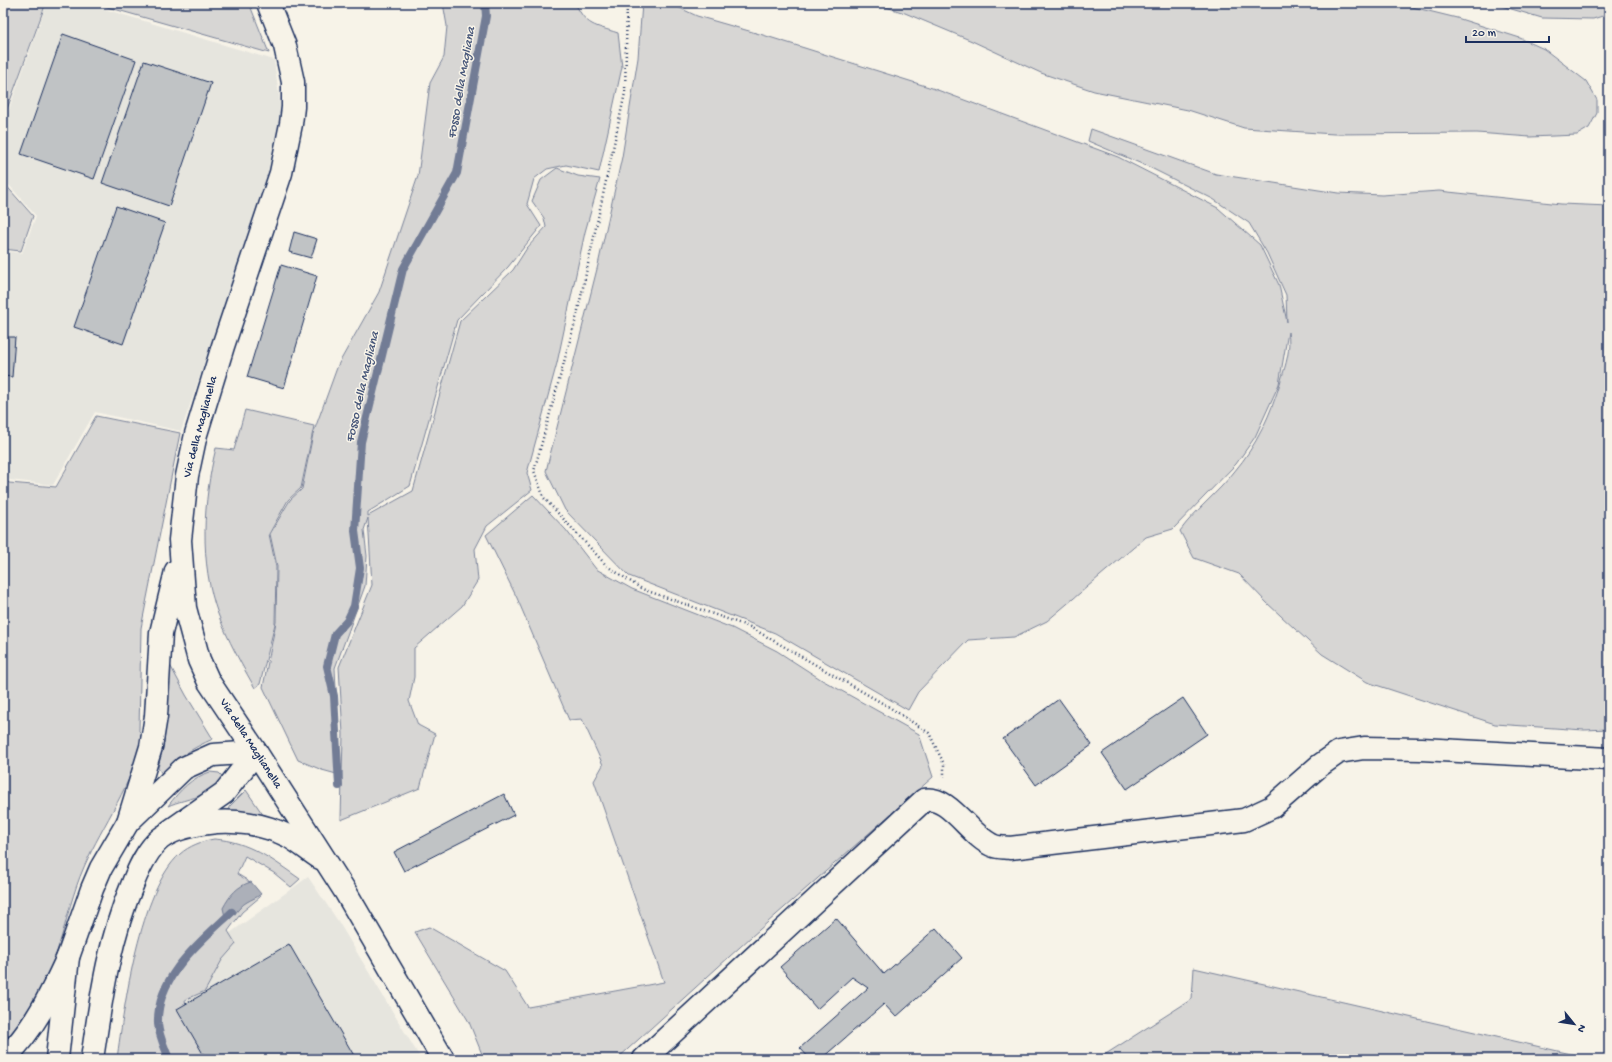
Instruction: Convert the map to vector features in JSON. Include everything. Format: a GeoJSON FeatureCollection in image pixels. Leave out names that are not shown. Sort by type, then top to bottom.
{"type":"FeatureCollection","features":[{"type":"Feature","properties":{"kind":"main road","name":"Via della Maglianella"},"geometry":{"type":"LineString","coordinates":[[268,3],[285,46],[293,82],[291,124],[281,173],[223,346],[196,434],[187,476],[180,553],[185,608],[199,660],[209,682],[328,863],[443,1059]]}},
{"type":"Feature","properties":{"kind":"main road"},"geometry":{"type":"LineString","coordinates":[[4,1059],[28,1033],[43,1009],[68,957],[101,868],[128,822],[151,747],[156,716],[161,633],[180,553]]}},
{"type":"Feature","properties":{"kind":"main road"},"geometry":{"type":"LineString","coordinates":[[644,1059],[924,800],[932,798],[942,803],[985,841],[995,847],[1010,848],[1244,820],[1272,807],[1319,766],[1339,752],[1364,748],[1421,749],[1609,759]]}},
{"type":"Feature","properties":{"kind":"main road"},"geometry":{"type":"LineString","coordinates":[[128,822],[184,768],[213,755],[256,752]]}},
{"type":"Feature","properties":{"kind":"main road"},"geometry":{"type":"LineString","coordinates":[[92,1059],[108,957],[124,904],[139,869],[155,843],[224,793],[256,752]]}},
{"type":"Feature","properties":{"kind":"main road"},"geometry":{"type":"LineString","coordinates":[[161,838],[192,826],[211,822],[228,821],[257,825],[287,836],[328,863]]}},
{"type":"Feature","properties":{"kind":"main road"},"geometry":{"type":"LineString","coordinates":[[57,1059],[68,957]]}},
{"type":"Feature","properties":{"kind":"path"},"geometry":{"type":"LineString","coordinates":[[627,3],[625,93],[577,315],[534,471],[544,498],[607,566],[642,589],[750,627],[889,707],[929,733],[944,764],[942,803]]}},
{"type":"Feature","properties":{"kind":"shaded area"},"geometry":{"type":"Polygon","coordinates":[[[3,3],[46,3],[3,120],[3,3]]]}},
{"type":"Feature","properties":{"kind":"shaded area"},"geometry":{"type":"Polygon","coordinates":[[[47,3],[84,3],[274,60],[283,124],[273,172],[258,208],[181,431],[95,412],[53,485],[10,480],[3,474],[3,251],[22,253],[36,216],[3,178],[3,126],[47,3]]]}},
{"type":"Feature","properties":{"kind":"shaded area"},"geometry":{"type":"Polygon","coordinates":[[[93,3],[249,3],[269,53],[93,3]]]}},
{"type":"Feature","properties":{"kind":"shaded area"},"geometry":{"type":"Polygon","coordinates":[[[443,3],[575,3],[583,17],[592,24],[618,33],[622,67],[599,172],[566,165],[547,169],[534,179],[527,204],[541,226],[508,267],[457,320],[410,486],[368,512],[368,516],[413,491],[460,321],[513,270],[527,248],[546,227],[544,218],[532,201],[541,180],[557,168],[578,176],[600,179],[585,232],[557,363],[527,473],[532,490],[487,526],[475,549],[478,580],[462,606],[414,648],[414,677],[409,701],[418,725],[435,734],[420,788],[341,820],[343,734],[339,667],[372,585],[368,518],[364,530],[367,556],[365,586],[335,668],[340,775],[322,770],[298,760],[263,687],[276,622],[277,566],[270,534],[290,500],[302,489],[313,434],[338,365],[379,292],[418,176],[430,83],[444,57],[447,26],[443,3]]]}},
{"type":"Feature","properties":{"kind":"shaded area"},"geometry":{"type":"Polygon","coordinates":[[[642,3],[669,3],[697,16],[932,88],[1118,157],[1218,208],[1260,245],[1279,285],[1287,322],[1286,295],[1267,253],[1249,223],[1213,199],[1149,167],[1088,141],[1091,129],[1216,174],[1338,193],[1382,195],[1439,191],[1561,204],[1609,206],[1609,729],[1584,730],[1495,724],[1367,682],[1322,654],[1267,603],[1239,574],[1194,558],[1180,531],[1193,515],[1228,480],[1250,451],[1262,429],[1273,405],[1285,368],[1288,356],[1288,332],[1279,384],[1255,437],[1236,464],[1173,529],[1146,537],[1047,621],[1014,637],[968,640],[918,692],[908,710],[775,633],[629,576],[565,510],[546,471],[598,265],[622,157],[638,58],[642,3]]]}},
{"type":"Feature","properties":{"kind":"shaded area"},"geometry":{"type":"Polygon","coordinates":[[[873,3],[1396,3],[1457,18],[1520,38],[1544,49],[1586,81],[1597,100],[1597,113],[1589,128],[1577,135],[1530,137],[1477,133],[1334,134],[1244,128],[1188,110],[1094,91],[1041,73],[972,41],[905,13],[873,3]]]}},
{"type":"Feature","properties":{"kind":"shaded area"},"geometry":{"type":"Polygon","coordinates":[[[1491,3],[1609,3],[1609,14],[1593,19],[1542,18],[1491,3]]]}},
{"type":"Feature","properties":{"kind":"shaded area"},"geometry":{"type":"Polygon","coordinates":[[[3,182],[33,216],[21,251],[3,249],[3,182]]]}},
{"type":"Feature","properties":{"kind":"shaded area"},"geometry":{"type":"Polygon","coordinates":[[[245,410],[314,426],[301,488],[288,500],[269,534],[276,567],[275,624],[260,684],[255,688],[235,652],[218,614],[208,574],[205,531],[208,489],[216,448],[234,450],[245,410]]]}},
{"type":"Feature","properties":{"kind":"shaded area"},"geometry":{"type":"Polygon","coordinates":[[[96,416],[180,433],[141,628],[139,731],[143,735],[133,770],[80,876],[55,957],[36,996],[20,1021],[3,1042],[3,478],[9,483],[56,487],[96,416]]]}},
{"type":"Feature","properties":{"kind":"shaded area"},"geometry":{"type":"Polygon","coordinates":[[[533,495],[566,530],[596,569],[632,589],[732,628],[777,651],[822,680],[919,734],[933,777],[751,937],[617,1059],[484,1059],[469,1022],[415,932],[429,927],[505,971],[528,1007],[664,982],[594,781],[603,765],[582,719],[569,720],[517,598],[486,535],[533,495]]]}},
{"type":"Feature","properties":{"kind":"shaded area"},"geometry":{"type":"Polygon","coordinates":[[[170,665],[186,695],[213,739],[185,754],[162,774],[158,768],[164,743],[170,665]]]}},
{"type":"Feature","properties":{"kind":"shaded area"},"geometry":{"type":"Polygon","coordinates":[[[210,772],[219,773],[223,777],[212,790],[168,806],[186,785],[210,772]]]}},
{"type":"Feature","properties":{"kind":"shaded area"},"geometry":{"type":"Polygon","coordinates":[[[246,790],[268,822],[228,811],[229,807],[246,790]]]}},
{"type":"Feature","properties":{"kind":"shaded area"},"geometry":{"type":"Polygon","coordinates":[[[214,839],[238,843],[260,853],[300,879],[291,887],[274,873],[245,856],[237,874],[247,880],[260,897],[242,912],[228,931],[236,944],[222,960],[205,991],[185,1000],[186,1009],[211,1059],[117,1059],[129,980],[144,921],[154,894],[166,871],[180,854],[196,844],[214,839]]]}},
{"type":"Feature","properties":{"kind":"shaded area"},"geometry":{"type":"Polygon","coordinates":[[[308,877],[338,921],[421,1059],[188,1059],[175,996],[216,943],[308,877]]]}},
{"type":"Feature","properties":{"kind":"shaded area"},"geometry":{"type":"Polygon","coordinates":[[[251,882],[261,894],[244,904],[232,917],[226,921],[223,908],[228,899],[242,886],[251,882]]]}},
{"type":"Feature","properties":{"kind":"shaded area"},"geometry":{"type":"Polygon","coordinates":[[[1194,968],[1593,1059],[1098,1059],[1192,999],[1194,968]]]}},
{"type":"Feature","properties":{"kind":"building"},"geometry":{"type":"Polygon","coordinates":[[[63,34],[136,60],[94,179],[21,154],[63,34]]]}},
{"type":"Feature","properties":{"kind":"building"},"geometry":{"type":"Polygon","coordinates":[[[144,61],[211,83],[169,206],[102,183],[144,61]]]}},
{"type":"Feature","properties":{"kind":"building"},"geometry":{"type":"Polygon","coordinates":[[[116,206],[165,223],[123,344],[74,327],[116,206]]]}},
{"type":"Feature","properties":{"kind":"building"},"geometry":{"type":"Polygon","coordinates":[[[294,232],[317,239],[311,258],[289,252],[294,232]]]}},
{"type":"Feature","properties":{"kind":"building"},"geometry":{"type":"Polygon","coordinates":[[[281,265],[317,276],[284,388],[247,377],[281,265]]]}},
{"type":"Feature","properties":{"kind":"building"},"geometry":{"type":"Polygon","coordinates":[[[3,337],[15,337],[12,377],[3,376],[3,337]]]}},
{"type":"Feature","properties":{"kind":"building"},"geometry":{"type":"Polygon","coordinates":[[[1183,698],[1207,734],[1127,789],[1102,753],[1183,698]]]}},
{"type":"Feature","properties":{"kind":"building"},"geometry":{"type":"Polygon","coordinates":[[[1059,699],[1092,745],[1036,785],[1003,739],[1059,699]]]}},
{"type":"Feature","properties":{"kind":"building"},"geometry":{"type":"Polygon","coordinates":[[[504,794],[514,815],[404,871],[394,852],[504,794]]]}},
{"type":"Feature","properties":{"kind":"building"},"geometry":{"type":"Polygon","coordinates":[[[836,918],[884,974],[936,928],[962,958],[896,1017],[884,1004],[821,1059],[810,1059],[800,1048],[868,988],[852,977],[817,1009],[780,967],[836,918]]]}},
{"type":"Feature","properties":{"kind":"building"},"geometry":{"type":"Polygon","coordinates":[[[289,944],[356,1059],[206,1059],[177,1009],[289,944]]]}},
{"type":"Feature","properties":{"kind":"waterway","name":"Fosso della Magliana"},"geometry":{"type":"LineString","coordinates":[[339,786],[334,696],[327,666],[335,634],[347,621],[354,606],[360,568],[355,531],[361,442],[403,269],[457,173],[486,16],[485,3]]}},
{"type":"Feature","properties":{"kind":"waterway","name":"Fosso della Magliana"},"geometry":{"type":"LineString","coordinates":[[169,1059],[158,1024],[159,1007],[164,990],[172,975],[194,948],[232,912]]}}]}
